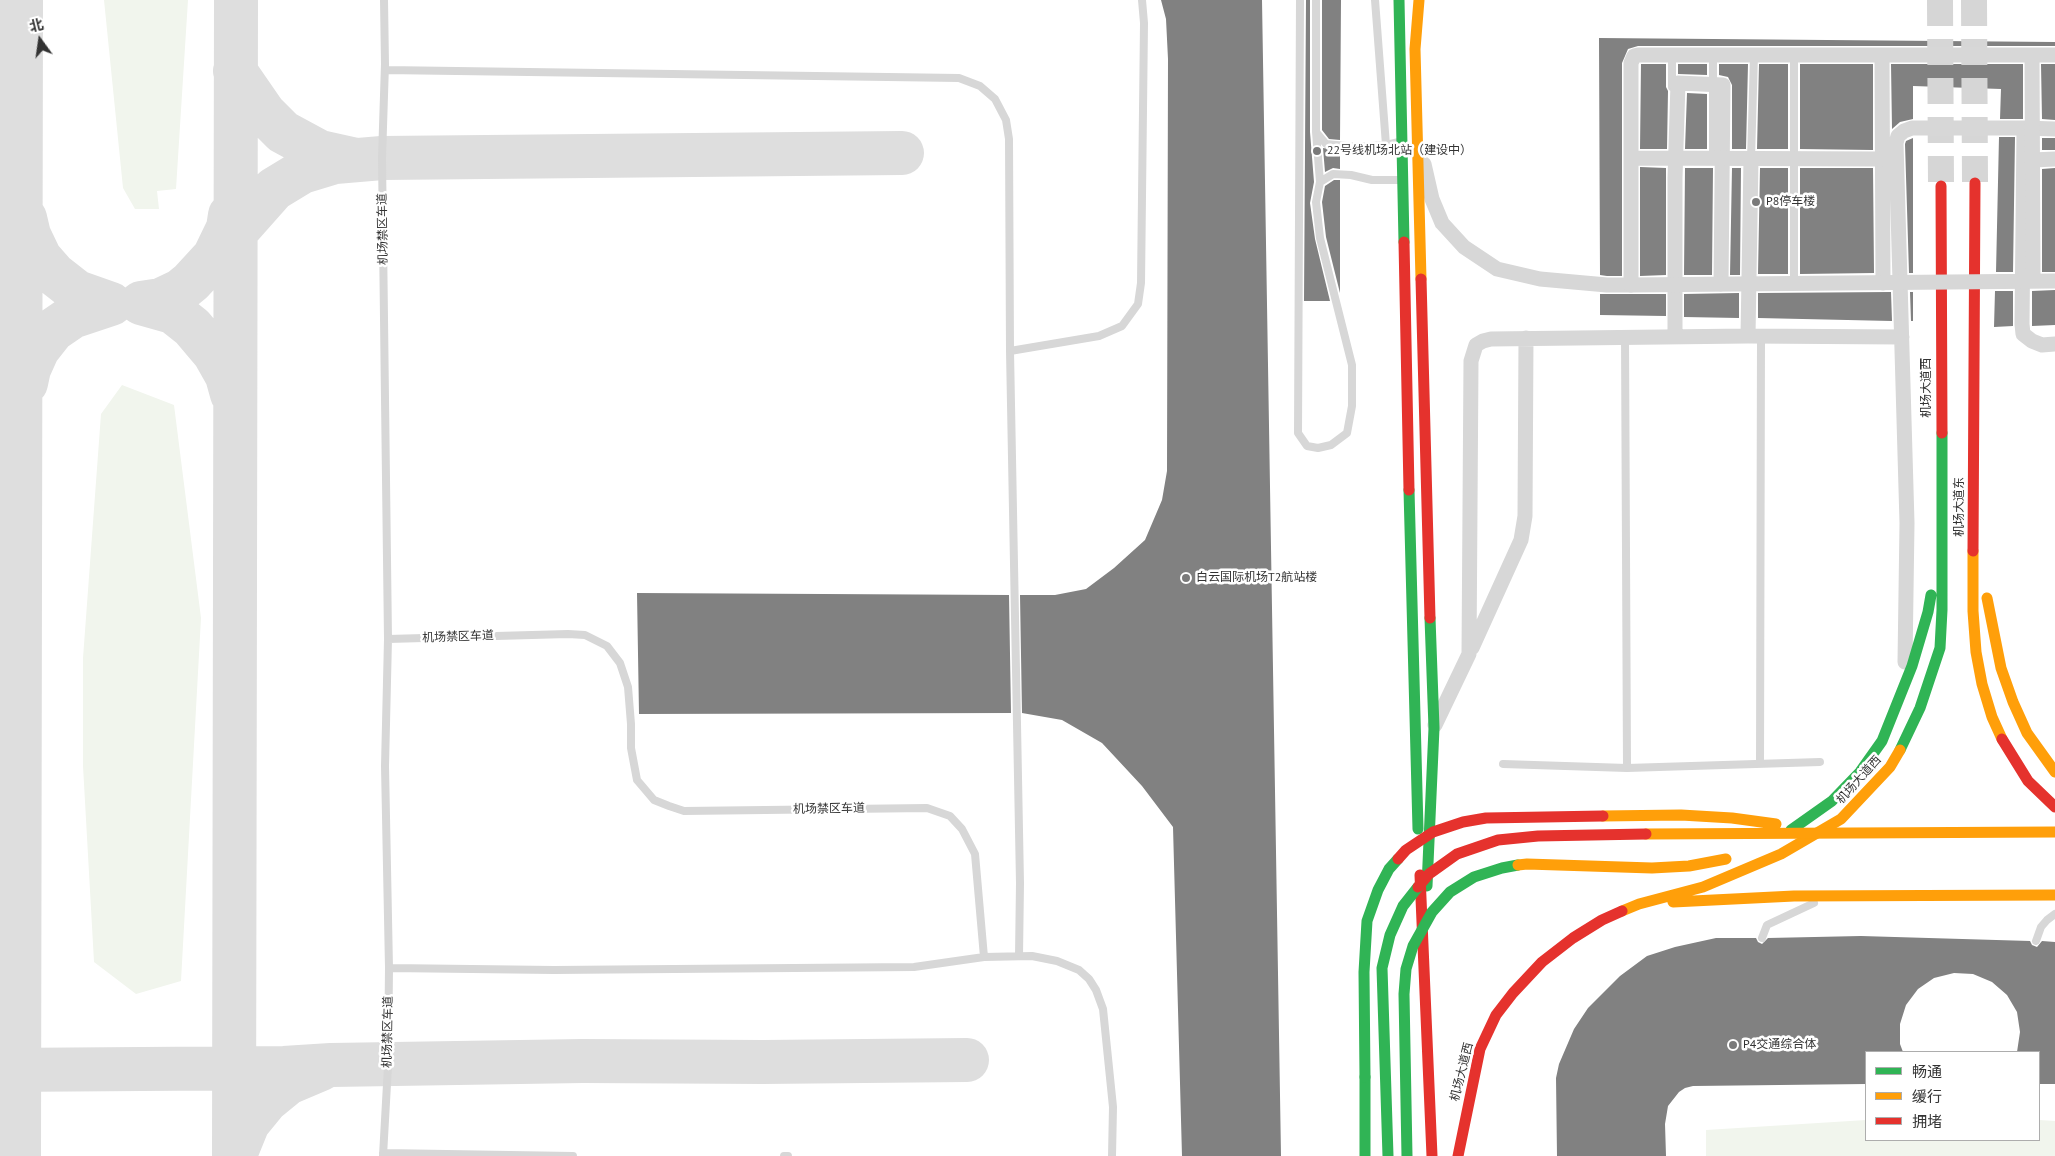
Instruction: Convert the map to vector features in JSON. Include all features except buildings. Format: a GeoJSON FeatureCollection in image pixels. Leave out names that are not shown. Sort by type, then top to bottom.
{"type":"FeatureCollection","features":[{"type":"Feature","properties":{"kind":"main road"},"geometry":{"type":"LineString","coordinates":[[1399,0],[1415,757],[1432,1156]]}},
{"type":"Feature","properties":{"kind":"main road"},"geometry":{"type":"LineString","coordinates":[[1419,0],[1416,49],[1416,137],[1434,728],[1432,801],[1423,951]]}},
{"type":"Feature","properties":{"kind":"main road","name":"机场大道东"},"geometry":{"type":"LineString","coordinates":[[1975,183],[1973,611],[1976,652],[1982,684],[1992,717],[2006,747],[2028,781],[2055,807]]}},
{"type":"Feature","properties":{"kind":"main road","name":"机场大道西"},"geometry":{"type":"LineString","coordinates":[[1458,1156],[1480,1049],[1496,1015],[1513,993],[1542,962],[1573,938],[1602,920],[1639,904],[1702,887],[1781,854],[1841,820],[1890,767],[1905,741],[1920,708],[1940,648],[1942,532],[1940,186]]}},
{"type":"Feature","properties":{"kind":"main road"},"geometry":{"type":"LineString","coordinates":[[1974,526],[1991,624],[2001,668],[2027,733],[2055,772]]}},
{"type":"Feature","properties":{"kind":"main road"},"geometry":{"type":"LineString","coordinates":[[1764,844],[1803,823],[1832,801],[1860,772],[1882,741],[1904,688],[1928,612],[1942,532]]}},
{"type":"Feature","properties":{"kind":"main road"},"geometry":{"type":"LineString","coordinates":[[1365,1156],[1364,972],[1367,921],[1378,890],[1389,869],[1406,850],[1433,832],[1463,822],[1486,818],[1681,815],[1732,818],[1818,832]]}},
{"type":"Feature","properties":{"kind":"main road"},"geometry":{"type":"LineString","coordinates":[[1388,1156],[1382,968],[1390,935],[1403,906],[1429,874],[1457,854],[1498,840],[1538,836],[1818,832],[2055,832]]}},
{"type":"Feature","properties":{"kind":"main road"},"geometry":{"type":"LineString","coordinates":[[1406,1156],[1404,994],[1406,969],[1414,946],[1432,912],[1450,892],[1474,878],[1502,868],[1527,864],[1652,868],[1688,866],[1730,858]]}},
{"type":"Feature","properties":{"kind":"main road"},"geometry":{"type":"LineString","coordinates":[[1639,904],[1832,895],[2055,895]]}},
{"type":"Feature","properties":{"kind":"street"},"geometry":{"type":"LineString","coordinates":[[1419,0],[1424,167],[1432,199],[1442,223],[1464,247],[1497,269],[1540,279],[1631,286],[2055,281]]}},
{"type":"Feature","properties":{"kind":"street"},"geometry":{"type":"LineString","coordinates":[[1631,286],[1632,59],[1634,56],[1641,54],[1794,56],[2055,55]]}},
{"type":"Feature","properties":{"kind":"street"},"geometry":{"type":"LineString","coordinates":[[2032,55],[2033,281]]}},
{"type":"Feature","properties":{"kind":"street"},"geometry":{"type":"LineString","coordinates":[[1882,56],[1883,283]]}},
{"type":"Feature","properties":{"kind":"street"},"geometry":{"type":"LineString","coordinates":[[1675,336],[1675,178],[1678,83],[1723,85],[1721,284]]}},
{"type":"Feature","properties":{"kind":"street"},"geometry":{"type":"LineString","coordinates":[[1904,688],[1907,523],[1896,143],[1898,136],[1912,128],[2055,129]]}},
{"type":"Feature","properties":{"kind":"street"},"geometry":{"type":"LineString","coordinates":[[2024,128],[2022,324],[2024,334],[2032,341],[2042,344],[2055,344]]}},
{"type":"Feature","properties":{"kind":"street"},"geometry":{"type":"LineString","coordinates":[[1631,158],[1882,159]]}},
{"type":"Feature","properties":{"kind":"street"},"geometry":{"type":"LineString","coordinates":[[1751,159],[1750,252],[1755,336]]}},
{"type":"Feature","properties":{"kind":"street"},"geometry":{"type":"LineString","coordinates":[[2032,160],[2055,159]]}},
{"type":"Feature","properties":{"kind":"street"},"geometry":{"type":"LineString","coordinates":[[1469,654],[1471,361],[1473,351],[1483,340],[1491,338],[1675,336],[1902,337]]}},
{"type":"Feature","properties":{"kind":"street"},"geometry":{"type":"LineString","coordinates":[[1434,728],[1521,540],[1525,516],[1526,338]]}},
{"type":"Feature","properties":{"kind":"lane","name":"机场禁区车道"},"geometry":{"type":"LineString","coordinates":[[383,1155],[388,1066],[389,968],[385,766],[388,639],[382,158],[385,70],[384,0]]}},
{"type":"Feature","properties":{"kind":"lane"},"geometry":{"type":"LineString","coordinates":[[1010,351],[1099,336],[1122,326],[1138,304],[1141,283],[1144,23],[1142,0]]}},
{"type":"Feature","properties":{"kind":"lane"},"geometry":{"type":"LineString","coordinates":[[1300,0],[1298,433],[1307,446],[1318,448],[1331,445],[1347,433],[1352,406],[1352,365],[1320,238],[1316,202],[1320,182],[1316,132],[1316,0]]}},
{"type":"Feature","properties":{"kind":"lane"},"geometry":{"type":"LineString","coordinates":[[1375,0],[1386,145]]}},
{"type":"Feature","properties":{"kind":"lane"},"geometry":{"type":"LineString","coordinates":[[1672,54],[1670,158],[1672,285]]}},
{"type":"Feature","properties":{"kind":"lane"},"geometry":{"type":"LineString","coordinates":[[1713,55],[1713,158]]}},
{"type":"Feature","properties":{"kind":"lane"},"geometry":{"type":"LineString","coordinates":[[1751,159],[1754,55]]}},
{"type":"Feature","properties":{"kind":"lane"},"geometry":{"type":"LineString","coordinates":[[1794,56],[1794,283]]}},
{"type":"Feature","properties":{"kind":"lane"},"geometry":{"type":"LineString","coordinates":[[385,70],[959,78],[980,86],[995,99],[1006,120],[1009,140],[1010,351],[1020,873],[1019,956]]}},
{"type":"Feature","properties":{"kind":"lane"},"geometry":{"type":"LineString","coordinates":[[1316,132],[1326,144],[1358,147],[1386,145],[1416,137]]}},
{"type":"Feature","properties":{"kind":"lane"},"geometry":{"type":"LineString","coordinates":[[1320,182],[1333,174],[1351,175],[1372,180],[1418,180]]}},
{"type":"Feature","properties":{"kind":"lane"},"geometry":{"type":"LineString","coordinates":[[1755,336],[1760,764]]}},
{"type":"Feature","properties":{"kind":"lane"},"geometry":{"type":"LineString","coordinates":[[1625,337],[1627,768]]}},
{"type":"Feature","properties":{"kind":"lane","name":"机场禁区车道"},"geometry":{"type":"LineString","coordinates":[[388,639],[568,634],[585,635],[607,646],[620,663],[628,687],[632,724],[631,748],[637,780],[654,800],[684,811],[927,808],[950,816],[962,829],[975,854],[984,957]]}},
{"type":"Feature","properties":{"kind":"lane"},"geometry":{"type":"LineString","coordinates":[[1503,764],[1627,768],[1820,762]]}},
{"type":"Feature","properties":{"kind":"lane"},"geometry":{"type":"LineString","coordinates":[[1762,938],[1767,925],[1787,914],[1832,895]]}},
{"type":"Feature","properties":{"kind":"lane"},"geometry":{"type":"LineString","coordinates":[[2036,941],[2041,927],[2055,914]]}},
{"type":"Feature","properties":{"kind":"lane"},"geometry":{"type":"LineString","coordinates":[[389,968],[554,970],[914,967],[984,957],[1019,956],[1032,956],[1067,964],[1089,979],[1096,990],[1103,1009],[1113,1107],[1112,1156]]}},
{"type":"Feature","properties":{"kind":"lane"},"geometry":{"type":"LineString","coordinates":[[383,1155],[573,1156]]}},
{"type":"Feature","properties":{"kind":"shaded area"},"geometry":{"type":"Polygon","coordinates":[[[104,0],[188,0],[176,189],[157,191],[159,209],[135,209],[123,188],[104,0]]]}},
{"type":"Feature","properties":{"kind":"shaded area"},"geometry":{"type":"Polygon","coordinates":[[[122,385],[174,405],[201,618],[181,981],[136,994],[94,962],[83,766],[83,658],[101,414],[122,385]]]}},
{"type":"Feature","properties":{"kind":"shaded area"},"geometry":{"type":"Polygon","coordinates":[[[1865,1120],[1865,1141],[2040,1141],[2040,1120],[2055,1121],[2055,1156],[1706,1156],[1706,1130],[1865,1120]]]}},
{"type":"Feature","properties":{"kind":"taxiway"},"geometry":{"type":"LineString","coordinates":[[19,1156],[21,0]]}},
{"type":"Feature","properties":{"kind":"taxiway"},"geometry":{"type":"LineString","coordinates":[[234,1156],[236,0]]}},
{"type":"Feature","properties":{"kind":"taxiway"},"geometry":{"type":"LineString","coordinates":[[235,71],[264,113],[283,132],[320,152],[356,160]]}},
{"type":"Feature","properties":{"kind":"taxiway"},"geometry":{"type":"LineString","coordinates":[[227,242],[274,189],[302,172],[335,162],[382,158],[902,153]]}},
{"type":"Feature","properties":{"kind":"taxiway"},"geometry":{"type":"LineString","coordinates":[[230,215],[228,228],[214,257],[191,282],[180,291],[161,300],[141,303],[173,312],[192,327],[214,353],[227,376],[232,394]]}},
{"type":"Feature","properties":{"kind":"taxiway"},"geometry":{"type":"LineString","coordinates":[[25,218],[29,235],[40,258],[54,274],[77,292],[111,304],[72,317],[53,330],[38,349],[29,369],[26,383]]}},
{"type":"Feature","properties":{"kind":"taxiway"},"geometry":{"type":"LineString","coordinates":[[0,1070],[284,1068],[331,1065],[583,1061],[967,1060]]}},
{"type":"Feature","properties":{"kind":"taxiway"},"geometry":{"type":"LineString","coordinates":[[235,1155],[248,1123],[266,1101],[288,1083],[321,1069]]}},
{"type":"Feature","properties":{"kind":"tunnel"},"geometry":{"type":"LineString","coordinates":[[1940,0],[1941,186]]}},
{"type":"Feature","properties":{"kind":"tunnel"},"geometry":{"type":"LineString","coordinates":[[1974,0],[1975,183]]}},
{"type":"Feature","properties":{"kind":"traffic: fast"},"geometry":{"type":"LineString","coordinates":[[1399,0],[1404,242]]}},
{"type":"Feature","properties":{"kind":"traffic: fast"},"geometry":{"type":"LineString","coordinates":[[1900,750],[1920,708],[1940,648],[1942,610],[1942,433]]}},
{"type":"Feature","properties":{"kind":"traffic: fast"},"geometry":{"type":"LineString","coordinates":[[1409,490],[1418,829]]}},
{"type":"Feature","properties":{"kind":"traffic: fast"},"geometry":{"type":"LineString","coordinates":[[1791,830],[1832,801],[1860,772],[1882,741],[1912,666],[1931,595]]}},
{"type":"Feature","properties":{"kind":"traffic: fast"},"geometry":{"type":"LineString","coordinates":[[1427,886],[1434,728],[1430,618]]}},
{"type":"Feature","properties":{"kind":"traffic: fast"},"geometry":{"type":"LineString","coordinates":[[1365,1077],[1364,972],[1367,921],[1378,890],[1389,869],[1398,859]]}},
{"type":"Feature","properties":{"kind":"traffic: fast"},"geometry":{"type":"LineString","coordinates":[[1407,1156],[1404,994],[1406,969],[1413,946],[1432,912],[1450,892],[1474,877],[1518,865]]}},
{"type":"Feature","properties":{"kind":"traffic: fast"},"geometry":{"type":"LineString","coordinates":[[1388,1156],[1382,968],[1390,935],[1403,906],[1418,887]]}},
{"type":"Feature","properties":{"kind":"traffic: fast"},"geometry":{"type":"LineString","coordinates":[[1365,1077],[1365,1156]]}},
{"type":"Feature","properties":{"kind":"traffic: slow"},"geometry":{"type":"LineString","coordinates":[[1419,0],[1415,49],[1421,279]]}},
{"type":"Feature","properties":{"kind":"traffic: slow"},"geometry":{"type":"LineString","coordinates":[[1973,551],[1973,611],[1976,652],[1982,684],[1992,717],[2002,739]]}},
{"type":"Feature","properties":{"kind":"traffic: slow"},"geometry":{"type":"LineString","coordinates":[[1987,598],[2001,668],[2013,702],[2027,733],[2055,772]]}},
{"type":"Feature","properties":{"kind":"traffic: slow"},"geometry":{"type":"LineString","coordinates":[[1622,911],[1639,904],[1703,887],[1781,854],[1841,819],[1890,767],[1900,750]]}},
{"type":"Feature","properties":{"kind":"traffic: slow"},"geometry":{"type":"LineString","coordinates":[[1603,816],[1681,815],[1732,818],[1776,824]]}},
{"type":"Feature","properties":{"kind":"traffic: slow"},"geometry":{"type":"LineString","coordinates":[[1646,834],[2055,832]]}},
{"type":"Feature","properties":{"kind":"traffic: slow"},"geometry":{"type":"LineString","coordinates":[[1518,865],[1652,868],[1689,866],[1726,859]]}},
{"type":"Feature","properties":{"kind":"traffic: slow"},"geometry":{"type":"LineString","coordinates":[[1673,902],[1794,896],[2055,895]]}},
{"type":"Feature","properties":{"kind":"traffic: jam"},"geometry":{"type":"LineString","coordinates":[[1973,551],[1975,183]]}},
{"type":"Feature","properties":{"kind":"traffic: jam"},"geometry":{"type":"LineString","coordinates":[[1941,186],[1942,433]]}},
{"type":"Feature","properties":{"kind":"traffic: jam"},"geometry":{"type":"LineString","coordinates":[[1404,242],[1409,490]]}},
{"type":"Feature","properties":{"kind":"traffic: jam"},"geometry":{"type":"LineString","coordinates":[[1421,279],[1430,618]]}},
{"type":"Feature","properties":{"kind":"traffic: jam"},"geometry":{"type":"LineString","coordinates":[[2002,739],[2028,781],[2055,807]]}},
{"type":"Feature","properties":{"kind":"traffic: jam"},"geometry":{"type":"LineString","coordinates":[[1398,859],[1406,850],[1433,832],[1463,822],[1486,818],[1603,816]]}},
{"type":"Feature","properties":{"kind":"traffic: jam"},"geometry":{"type":"LineString","coordinates":[[1418,887],[1429,874],[1457,854],[1498,840],[1538,836],[1646,834]]}},
{"type":"Feature","properties":{"kind":"traffic: jam"},"geometry":{"type":"LineString","coordinates":[[1420,875],[1432,1156]]}},
{"type":"Feature","properties":{"kind":"traffic: jam"},"geometry":{"type":"LineString","coordinates":[[1458,1156],[1480,1049],[1496,1015],[1513,993],[1542,962],[1573,938],[1602,920],[1622,911]]}},
{"type":"Feature","properties":{"kind":"place","name":"22号线机场北站（建设中）"},"geometry":{"type":"Point","coordinates":[1317,151]}},
{"type":"Feature","properties":{"kind":"place","name":"P8停车楼"},"geometry":{"type":"Point","coordinates":[1756,202]}},
{"type":"Feature","properties":{"kind":"place","name":"白云国际机场T2航站楼"},"geometry":{"type":"Point","coordinates":[1186,578]}},
{"type":"Feature","properties":{"kind":"place","name":"P4交通综合体"},"geometry":{"type":"Point","coordinates":[1733,1045]}}]}
